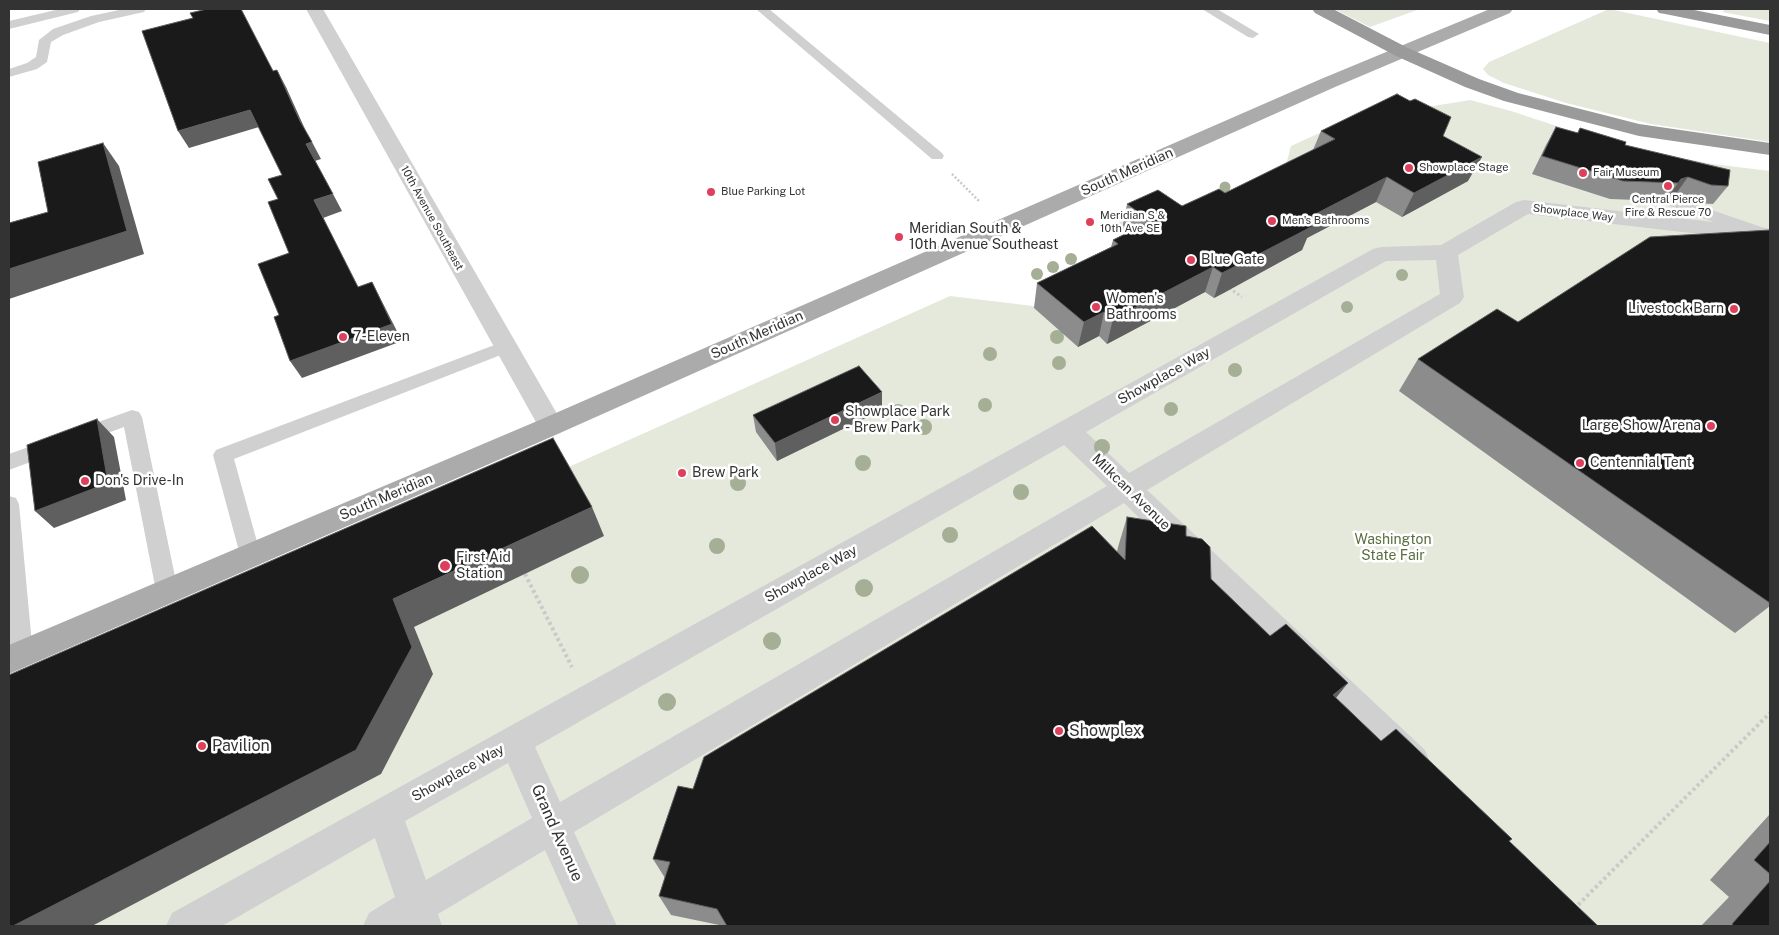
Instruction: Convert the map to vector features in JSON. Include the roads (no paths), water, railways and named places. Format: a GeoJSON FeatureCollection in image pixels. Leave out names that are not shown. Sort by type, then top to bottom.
{"type":"FeatureCollection","features":[{"type":"Feature","properties":{"kind":"highway"},"geometry":{"type":"LineString","coordinates":[[1321,9],[1402,52],[1488,90],[1538,105],[1640,130],[1770,149]]}},
{"type":"Feature","properties":{"kind":"highway"},"geometry":{"type":"LineString","coordinates":[[1665,9],[1770,30]]}},
{"type":"Feature","properties":{"kind":"main road","name":"South Meridian"},"geometry":{"type":"LineString","coordinates":[[15,657],[551,426],[1504,9]]}},
{"type":"Feature","properties":{"kind":"street","name":"10th Avenue Southeast"},"geometry":{"type":"LineString","coordinates":[[314,9],[551,426]]}},
{"type":"Feature","properties":{"kind":"street","name":"Showplace Way"},"geometry":{"type":"LineString","coordinates":[[185,926],[1381,254],[1446,252],[1524,207],[1768,236]]}},
{"type":"Feature","properties":{"kind":"street"},"geometry":{"type":"LineString","coordinates":[[382,926],[420,916],[553,826],[1452,297],[1446,252]]}},
{"type":"Feature","properties":{"kind":"street","name":"Milkcan Avenue"},"geometry":{"type":"LineString","coordinates":[[1067,431],[1434,782]]}},
{"type":"Feature","properties":{"kind":"street","name":"Grand Avenue"},"geometry":{"type":"LineString","coordinates":[[515,741],[598,926]]}},
{"type":"Feature","properties":{"kind":"street"},"geometry":{"type":"LineString","coordinates":[[385,814],[420,916]]}},
{"type":"Feature","properties":{"kind":"lane"},"geometry":{"type":"LineString","coordinates":[[9,25],[74,9]]}},
{"type":"Feature","properties":{"kind":"lane"},"geometry":{"type":"LineString","coordinates":[[9,73],[32,66],[42,59],[45,40],[58,32],[95,19],[140,9]]}},
{"type":"Feature","properties":{"kind":"lane"},"geometry":{"type":"LineString","coordinates":[[762,9],[937,156]]}},
{"type":"Feature","properties":{"kind":"lane"},"geometry":{"type":"LineString","coordinates":[[1208,9],[1253,34]]}},
{"type":"Feature","properties":{"kind":"lane"},"geometry":{"type":"LineString","coordinates":[[1674,202],[1768,236]]}},
{"type":"Feature","properties":{"kind":"lane"},"geometry":{"type":"LineString","coordinates":[[250,556],[223,455],[505,347]]}},
{"type":"Feature","properties":{"kind":"lane"},"geometry":{"type":"LineString","coordinates":[[9,462],[132,417],[167,592]]}},
{"type":"Feature","properties":{"kind":"lane"},"geometry":{"type":"LineString","coordinates":[[9,504],[15,657]]}},
{"type":"Feature","properties":{"kind":"place","name":"Showplace Stage"},"geometry":{"type":"Point","coordinates":[1409,168]}},
{"type":"Feature","properties":{"kind":"place","name":"Fair Museum"},"geometry":{"type":"Point","coordinates":[1583,173]}},
{"type":"Feature","properties":{"kind":"place","name":"Central Pierce Fire & Rescue 70"},"geometry":{"type":"Point","coordinates":[1668,186]}},
{"type":"Feature","properties":{"kind":"place","name":"Blue Parking Lot"},"geometry":{"type":"Point","coordinates":[711,192]}},
{"type":"Feature","properties":{"kind":"place","name":"Men's Bathrooms"},"geometry":{"type":"Point","coordinates":[1272,221]}},
{"type":"Feature","properties":{"kind":"place","name":"Meridian S & 10th Ave SE"},"geometry":{"type":"Point","coordinates":[1090,222]}},
{"type":"Feature","properties":{"kind":"place","name":"Meridian South & 10th Avenue Southeast"},"geometry":{"type":"Point","coordinates":[899,237]}},
{"type":"Feature","properties":{"kind":"place","name":"Blue Gate"},"geometry":{"type":"Point","coordinates":[1191,260]}},
{"type":"Feature","properties":{"kind":"place","name":"Women's Bathrooms"},"geometry":{"type":"Point","coordinates":[1096,307]}},
{"type":"Feature","properties":{"kind":"place","name":"Livestock Barn"},"geometry":{"type":"Point","coordinates":[1734,309]}},
{"type":"Feature","properties":{"kind":"place","name":"7-Eleven"},"geometry":{"type":"Point","coordinates":[343,337]}},
{"type":"Feature","properties":{"kind":"place","name":"Showplace Park - Brew Park"},"geometry":{"type":"Point","coordinates":[835,420]}},
{"type":"Feature","properties":{"kind":"place","name":"Large Show Arena"},"geometry":{"type":"Point","coordinates":[1711,426]}},
{"type":"Feature","properties":{"kind":"place","name":"Centennial Tent"},"geometry":{"type":"Point","coordinates":[1580,463]}},
{"type":"Feature","properties":{"kind":"place","name":"Brew Park"},"geometry":{"type":"Point","coordinates":[682,473]}},
{"type":"Feature","properties":{"kind":"place","name":"Don's Drive-In"},"geometry":{"type":"Point","coordinates":[85,481]}},
{"type":"Feature","properties":{"kind":"place","name":"First Aid Station"},"geometry":{"type":"Point","coordinates":[445,566]}},
{"type":"Feature","properties":{"kind":"place","name":"Showplex"},"geometry":{"type":"Point","coordinates":[1059,731]}},
{"type":"Feature","properties":{"kind":"place","name":"Pavilion"},"geometry":{"type":"Point","coordinates":[202,746]}},
{"type":"Feature","properties":{"kind":"park label","name":"Washington State Fair"},"geometry":{"type":"Point","coordinates":[1393,548]}}]}
